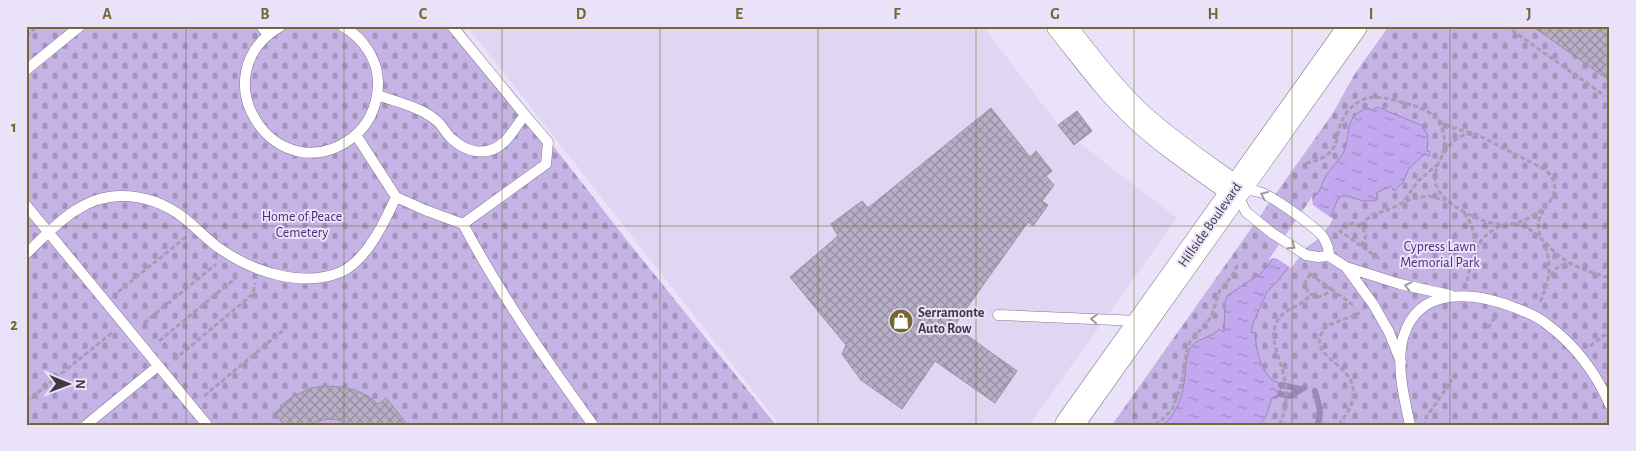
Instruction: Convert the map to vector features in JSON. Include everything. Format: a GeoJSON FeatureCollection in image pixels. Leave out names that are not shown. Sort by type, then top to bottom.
{"type":"FeatureCollection","features":[{"type":"Feature","properties":{"kind":"main road"},"geometry":{"type":"LineString","coordinates":[[1061,26],[1136,115],[1235,190]]}},
{"type":"Feature","properties":{"kind":"main road","name":"Hillside Boulevard"},"geometry":{"type":"LineString","coordinates":[[1069,425],[1352,26]]}},
{"type":"Feature","properties":{"kind":"lane"},"geometry":{"type":"LineString","coordinates":[[26,70],[80,26]]}},
{"type":"Feature","properties":{"kind":"lane"},"geometry":{"type":"LineString","coordinates":[[261,26],[268,35]]}},
{"type":"Feature","properties":{"kind":"lane"},"geometry":{"type":"LineString","coordinates":[[281,26],[268,35],[258,46],[251,58],[246,71],[246,100],[260,128],[272,139],[285,147],[300,151],[316,152],[330,150],[344,144],[366,123],[374,110],[378,80],[375,66],[369,52],[360,40],[342,26]]}},
{"type":"Feature","properties":{"kind":"lane"},"geometry":{"type":"LineString","coordinates":[[452,26],[548,142],[546,164],[463,224]]}},
{"type":"Feature","properties":{"kind":"lane"},"geometry":{"type":"LineString","coordinates":[[377,95],[423,111],[438,122],[452,139],[467,150],[478,152],[490,151],[503,143],[525,114]]}},
{"type":"Feature","properties":{"kind":"lane"},"geometry":{"type":"LineString","coordinates":[[356,134],[396,196],[425,210],[463,224],[479,254],[522,323],[593,425]]}},
{"type":"Feature","properties":{"kind":"lane"},"geometry":{"type":"LineString","coordinates":[[1330,256],[1327,244],[1317,230],[1261,192],[1235,190],[1246,212],[1301,253],[1312,257],[1330,256],[1346,267],[1400,284],[1499,302],[1547,323],[1580,354],[1610,395]]}},
{"type":"Feature","properties":{"kind":"lane"},"geometry":{"type":"LineString","coordinates":[[26,254],[48,232],[80,206],[120,196],[156,202],[172,209],[228,254],[254,268],[284,277],[312,278],[341,272],[358,258],[372,243],[388,215],[396,196]]}},
{"type":"Feature","properties":{"kind":"lane"},"geometry":{"type":"LineString","coordinates":[[26,205],[207,425]]}},
{"type":"Feature","properties":{"kind":"lane"},"geometry":{"type":"LineString","coordinates":[[1346,267],[1382,318],[1401,362]]}},
{"type":"Feature","properties":{"kind":"lane"},"geometry":{"type":"LineString","coordinates":[[1410,425],[1405,403],[1401,362],[1401,349],[1408,326],[1415,316],[1433,301],[1460,296]]}},
{"type":"Feature","properties":{"kind":"lane"},"geometry":{"type":"LineString","coordinates":[[998,315],[1142,321]]}},
{"type":"Feature","properties":{"kind":"lane"},"geometry":{"type":"LineString","coordinates":[[86,425],[158,366]]}},
{"type":"Feature","properties":{"kind":"lane"},"geometry":{"type":"LineString","coordinates":[[1593,372],[1610,405]]}},
{"type":"Feature","properties":{"kind":"path"},"geometry":{"type":"LineString","coordinates":[[26,36],[38,26]]}},
{"type":"Feature","properties":{"kind":"path"},"geometry":{"type":"LineString","coordinates":[[1506,26],[1605,96]]}},
{"type":"Feature","properties":{"kind":"path"},"geometry":{"type":"LineString","coordinates":[[1306,163],[1321,158],[1330,152],[1336,142],[1340,124],[1346,113],[1355,104],[1365,99],[1376,97],[1423,109],[1447,125],[1476,134],[1540,166],[1548,172],[1554,181],[1556,191],[1551,202],[1542,212],[1538,222],[1539,233],[1550,260],[1549,280]]}},
{"type":"Feature","properties":{"kind":"path"},"geometry":{"type":"LineString","coordinates":[[1436,118],[1443,130],[1445,144],[1435,176],[1436,185],[1441,194],[1463,212],[1472,225],[1475,239],[1473,257]]}},
{"type":"Feature","properties":{"kind":"path"},"geometry":{"type":"LineString","coordinates":[[1401,203],[1409,196],[1418,181],[1440,161],[1454,141],[1464,135],[1476,134]]}},
{"type":"Feature","properties":{"kind":"path"},"geometry":{"type":"LineString","coordinates":[[1360,225],[1372,215],[1412,198],[1423,196],[1448,201]]}},
{"type":"Feature","properties":{"kind":"path"},"geometry":{"type":"LineString","coordinates":[[1460,296],[1475,250],[1483,237],[1496,228],[1526,219],[1546,207]]}},
{"type":"Feature","properties":{"kind":"path"},"geometry":{"type":"LineString","coordinates":[[1458,208],[1482,220],[1496,224],[1524,226],[1542,238],[1556,254],[1577,266]]}},
{"type":"Feature","properties":{"kind":"path"},"geometry":{"type":"LineString","coordinates":[[1347,223],[1360,225],[1366,233],[1361,246],[1340,231],[1347,223]]}},
{"type":"Feature","properties":{"kind":"path"},"geometry":{"type":"LineString","coordinates":[[118,292],[197,228]]}},
{"type":"Feature","properties":{"kind":"path"},"geometry":{"type":"LineString","coordinates":[[144,323],[228,254]]}},
{"type":"Feature","properties":{"kind":"path"},"geometry":{"type":"LineString","coordinates":[[1155,425],[1173,408],[1182,382],[1186,353],[1190,342],[1211,318],[1220,290],[1232,276],[1238,264]]}},
{"type":"Feature","properties":{"kind":"path"},"geometry":{"type":"LineString","coordinates":[[1534,316],[1553,270],[1559,266],[1566,264],[1577,266],[1610,278]]}},
{"type":"Feature","properties":{"kind":"path"},"geometry":{"type":"LineString","coordinates":[[159,341],[254,268]]}},
{"type":"Feature","properties":{"kind":"path"},"geometry":{"type":"LineString","coordinates":[[174,360],[253,294],[254,268]]}},
{"type":"Feature","properties":{"kind":"path"},"geometry":{"type":"LineString","coordinates":[[1310,274],[1331,289],[1320,297],[1310,295],[1305,283],[1310,274]]}},
{"type":"Feature","properties":{"kind":"path"},"geometry":{"type":"LineString","coordinates":[[1279,425],[1283,416],[1286,389],[1275,343],[1275,325],[1284,313],[1305,301],[1310,295]]}},
{"type":"Feature","properties":{"kind":"path"},"geometry":{"type":"LineString","coordinates":[[1339,425],[1352,402],[1353,386],[1345,371],[1324,353],[1320,345],[1321,335],[1326,326],[1362,312]]}},
{"type":"Feature","properties":{"kind":"path"},"geometry":{"type":"LineString","coordinates":[[1488,328],[1496,316]]}},
{"type":"Feature","properties":{"kind":"path"},"geometry":{"type":"LineString","coordinates":[[204,396],[286,328]]}},
{"type":"Feature","properties":{"kind":"path"},"geometry":{"type":"LineString","coordinates":[[1580,354],[1610,330]]}},
{"type":"Feature","properties":{"kind":"path"},"geometry":{"type":"LineString","coordinates":[[26,402],[114,331]]}},
{"type":"Feature","properties":{"kind":"path"},"geometry":{"type":"LineString","coordinates":[[1424,420],[1452,380]]}},
{"type":"Feature","properties":{"kind":"shaded area","name":"Serramonte Auto Row"},"geometry":{"type":"Polygon","coordinates":[[[467,26],[983,26],[1061,129],[1177,218],[1029,425],[780,425],[467,26]]]}},
{"type":"Feature","properties":{"kind":"green space","name":"Home of Peace Cemetery"},"geometry":{"type":"Polygon","coordinates":[[[26,26],[460,26],[625,238],[776,425],[26,425],[26,26]]]}},
{"type":"Feature","properties":{"kind":"green space","name":"Cypress Lawn Memorial Park"},"geometry":{"type":"Polygon","coordinates":[[[1389,26],[1610,26],[1610,425],[1112,425],[1333,113],[1354,75],[1389,26]]]}},
{"type":"Feature","properties":{"kind":"water"},"geometry":{"type":"Polygon","coordinates":[[[1377,107],[1421,125],[1428,135],[1427,151],[1430,152],[1429,156],[1425,154],[1409,168],[1403,182],[1394,191],[1391,186],[1376,193],[1378,199],[1363,201],[1342,196],[1338,199],[1327,225],[1267,292],[1253,323],[1251,333],[1255,332],[1257,351],[1264,369],[1273,381],[1281,385],[1280,394],[1272,398],[1266,416],[1260,425],[1163,425],[1179,403],[1190,349],[1196,342],[1212,335],[1219,329],[1224,332],[1227,296],[1260,274],[1268,266],[1319,192],[1326,175],[1343,153],[1352,119],[1361,111],[1369,108],[1371,111],[1377,107]]]}},
{"type":"Feature","properties":{"kind":"pier"},"geometry":{"type":"Polygon","coordinates":[[[1312,197],[1313,205],[1333,219],[1329,226],[1317,240],[1308,246],[1291,268],[1276,258],[1269,259],[1312,197]]]}},
{"type":"Feature","properties":{"kind":"building"},"geometry":{"type":"Polygon","coordinates":[[[1532,26],[1610,26],[1610,81],[1532,26]]]}},
{"type":"Feature","properties":{"kind":"building"},"geometry":{"type":"Polygon","coordinates":[[[991,108],[1030,157],[1036,151],[1052,171],[1046,176],[1054,185],[1042,201],[1048,205],[1033,226],[1028,222],[954,326],[1017,371],[995,403],[935,361],[902,409],[861,380],[842,354],[846,345],[790,277],[838,236],[831,224],[862,201],[868,208],[991,108]]]}},
{"type":"Feature","properties":{"kind":"building"},"geometry":{"type":"Polygon","coordinates":[[[1077,111],[1092,131],[1074,145],[1058,125],[1077,111]]]}},
{"type":"Feature","properties":{"kind":"building"},"geometry":{"type":"Polygon","coordinates":[[[324,386],[355,390],[368,396],[378,404],[386,398],[408,425],[349,425],[338,420],[327,419],[312,425],[284,425],[275,413],[281,408],[280,406],[292,397],[311,388],[324,386]]]}},
{"type":"Feature","properties":{"kind":"waterway"},"geometry":{"type":"LineString","coordinates":[[1281,385],[1300,389]]}},
{"type":"Feature","properties":{"kind":"waterway"},"geometry":{"type":"LineString","coordinates":[[1280,394],[1290,396],[1304,388]]}},
{"type":"Feature","properties":{"kind":"waterway"},"geometry":{"type":"LineString","coordinates":[[1315,391],[1320,412],[1317,425]]}},
{"type":"Feature","properties":{"kind":"place","name":"Serramonte Auto Row"},"geometry":{"type":"Point","coordinates":[901,321]}}]}
